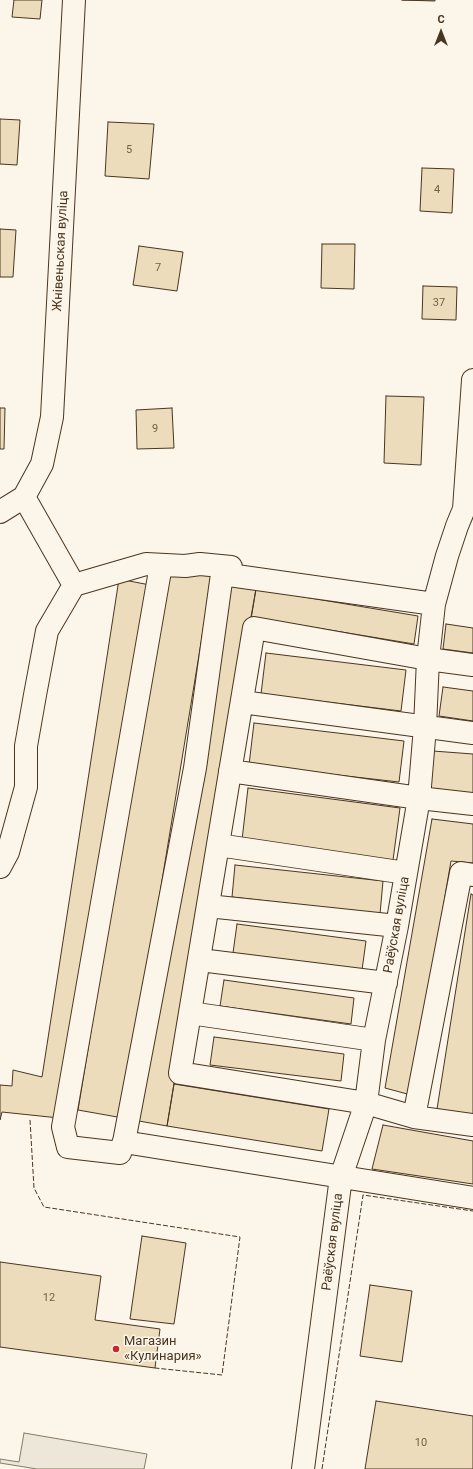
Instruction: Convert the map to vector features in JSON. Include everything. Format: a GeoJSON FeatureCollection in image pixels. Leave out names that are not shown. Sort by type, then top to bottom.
{"type":"FeatureCollection","features":[{"type":"Feature","properties":{"kind":"street","name":"Жнівеньская вуліца"},"geometry":{"type":"LineString","coordinates":[[24,497],[42,464],[52,417],[74,0]]}},
{"type":"Feature","properties":{"kind":"street","name":"Раёўская вуліца"},"geometry":{"type":"LineString","coordinates":[[303,1469],[341,1177],[366,1103],[374,1040],[398,926],[419,798],[425,727],[428,659],[434,604],[447,556],[464,509],[473,380]]}},
{"type":"Feature","properties":{"kind":"street"},"geometry":{"type":"LineString","coordinates":[[0,512],[24,497],[74,584]]}},
{"type":"Feature","properties":{"kind":"street"},"geometry":{"type":"LineString","coordinates":[[0,867],[8,852],[26,787],[26,746],[34,695],[47,631],[74,584],[146,564],[185,566],[200,564],[231,568],[222,574],[196,768],[124,1141],[120,1153],[68,1147],[63,1127],[162,565]]}},
{"type":"Feature","properties":{"kind":"street"},"geometry":{"type":"LineString","coordinates":[[222,574],[434,604]]}},
{"type":"Feature","properties":{"kind":"street"},"geometry":{"type":"LineString","coordinates":[[473,665],[428,659],[254,628],[180,1073],[366,1103],[414,1117],[473,1124]]}},
{"type":"Feature","properties":{"kind":"street"},"geometry":{"type":"LineString","coordinates":[[242,702],[473,733]]}},
{"type":"Feature","properties":{"kind":"street"},"geometry":{"type":"LineString","coordinates":[[230,771],[419,798],[473,804]]}},
{"type":"Feature","properties":{"kind":"street"},"geometry":{"type":"LineString","coordinates":[[218,845],[406,873]]}},
{"type":"Feature","properties":{"kind":"street"},"geometry":{"type":"LineString","coordinates":[[414,1117],[461,873],[473,875]]}},
{"type":"Feature","properties":{"kind":"street"},"geometry":{"type":"LineString","coordinates":[[208,906],[398,926]]}},
{"type":"Feature","properties":{"kind":"street"},"geometry":{"type":"LineString","coordinates":[[200,960],[386,983]]}},
{"type":"Feature","properties":{"kind":"street"},"geometry":{"type":"LineString","coordinates":[[190,1013],[374,1040]]}},
{"type":"Feature","properties":{"kind":"street"},"geometry":{"type":"LineString","coordinates":[[124,1141],[473,1198]]}},
{"type":"Feature","properties":{"kind":"shaded area"},"geometry":{"type":"Polygon","coordinates":[[[24,1433],[147,1454],[144,1469],[37,1469],[0,1463],[0,1459],[19,1462],[24,1433]]]}},
{"type":"Feature","properties":{"kind":"building"},"geometry":{"type":"Polygon","coordinates":[[[14,0],[42,0],[40,19],[12,17],[14,0]]]}},
{"type":"Feature","properties":{"kind":"building"},"geometry":{"type":"Polygon","coordinates":[[[402,0],[435,0],[435,1],[402,0]]]}},
{"type":"Feature","properties":{"kind":"building"},"geometry":{"type":"Polygon","coordinates":[[[0,119],[20,120],[17,165],[0,164],[0,119]]]}},
{"type":"Feature","properties":{"kind":"building"},"geometry":{"type":"Polygon","coordinates":[[[108,122],[154,124],[149,179],[105,176],[108,122]]]}},
{"type":"Feature","properties":{"kind":"building"},"geometry":{"type":"Polygon","coordinates":[[[422,168],[454,169],[452,213],[420,211],[422,168]]]}},
{"type":"Feature","properties":{"kind":"building"},"geometry":{"type":"Polygon","coordinates":[[[0,229],[16,230],[13,277],[0,277],[0,229]]]}},
{"type":"Feature","properties":{"kind":"building"},"geometry":{"type":"Polygon","coordinates":[[[322,244],[355,244],[354,289],[321,288],[322,244]]]}},
{"type":"Feature","properties":{"kind":"building"},"geometry":{"type":"Polygon","coordinates":[[[139,246],[183,252],[177,291],[133,285],[139,246]]]}},
{"type":"Feature","properties":{"kind":"building"},"geometry":{"type":"Polygon","coordinates":[[[423,286],[457,287],[456,320],[422,319],[423,286]]]}},
{"type":"Feature","properties":{"kind":"building"},"geometry":{"type":"Polygon","coordinates":[[[386,396],[424,397],[421,465],[384,463],[386,396]]]}},
{"type":"Feature","properties":{"kind":"building"},"geometry":{"type":"Polygon","coordinates":[[[0,408],[5,408],[4,449],[0,449],[0,408]]]}},
{"type":"Feature","properties":{"kind":"building"},"geometry":{"type":"Polygon","coordinates":[[[172,408],[174,448],[137,449],[136,410],[172,408]]]}},
{"type":"Feature","properties":{"kind":"building"},"geometry":{"type":"Polygon","coordinates":[[[167,568],[212,576],[123,1118],[78,1110],[167,568]]]}},
{"type":"Feature","properties":{"kind":"building"},"geometry":{"type":"Polygon","coordinates":[[[119,579],[150,585],[59,1118],[2,1112],[0,1120],[0,1085],[12,1086],[13,1070],[42,1077],[119,579]]]}},
{"type":"Feature","properties":{"kind":"building"},"geometry":{"type":"Polygon","coordinates":[[[229,585],[256,589],[167,1126],[139,1121],[229,585]]]}},
{"type":"Feature","properties":{"kind":"building"},"geometry":{"type":"Polygon","coordinates":[[[256,589],[418,616],[414,644],[251,617],[256,589]]]}},
{"type":"Feature","properties":{"kind":"building"},"geometry":{"type":"Polygon","coordinates":[[[446,624],[473,628],[473,653],[443,649],[446,624]]]}},
{"type":"Feature","properties":{"kind":"building"},"geometry":{"type":"Polygon","coordinates":[[[266,653],[406,670],[401,711],[261,694],[266,653]]]}},
{"type":"Feature","properties":{"kind":"building"},"geometry":{"type":"Polygon","coordinates":[[[443,687],[473,691],[473,721],[439,716],[443,687]]]}},
{"type":"Feature","properties":{"kind":"building"},"geometry":{"type":"Polygon","coordinates":[[[254,723],[404,741],[399,782],[249,765],[254,723]]]}},
{"type":"Feature","properties":{"kind":"building"},"geometry":{"type":"Polygon","coordinates":[[[433,751],[473,754],[473,793],[430,790],[433,751]]]}},
{"type":"Feature","properties":{"kind":"building"},"geometry":{"type":"Polygon","coordinates":[[[248,788],[400,808],[393,860],[242,840],[248,788]]]}},
{"type":"Feature","properties":{"kind":"building"},"geometry":{"type":"Polygon","coordinates":[[[432,819],[473,824],[473,863],[451,861],[411,1095],[385,1088],[432,819]]]}},
{"type":"Feature","properties":{"kind":"building"},"geometry":{"type":"Polygon","coordinates":[[[235,865],[383,881],[380,914],[232,897],[235,865]]]}},
{"type":"Feature","properties":{"kind":"building"},"geometry":{"type":"Polygon","coordinates":[[[471,894],[473,895],[473,1115],[437,1109],[471,894]]]}},
{"type":"Feature","properties":{"kind":"building"},"geometry":{"type":"Polygon","coordinates":[[[237,924],[366,941],[362,970],[233,953],[237,924]]]}},
{"type":"Feature","properties":{"kind":"building"},"geometry":{"type":"Polygon","coordinates":[[[224,980],[354,998],[351,1024],[220,1006],[224,980]]]}},
{"type":"Feature","properties":{"kind":"building"},"geometry":{"type":"Polygon","coordinates":[[[214,1037],[344,1054],[341,1081],[210,1065],[214,1037]]]}},
{"type":"Feature","properties":{"kind":"building"},"geometry":{"type":"Polygon","coordinates":[[[174,1084],[329,1109],[322,1151],[167,1126],[174,1084]]]}},
{"type":"Feature","properties":{"kind":"building"},"geometry":{"type":"Polygon","coordinates":[[[383,1125],[473,1141],[473,1184],[372,1169],[383,1125]]]}},
{"type":"Feature","properties":{"kind":"building"},"geometry":{"type":"Polygon","coordinates":[[[142,1236],[186,1243],[174,1324],[130,1319],[142,1236]]]}},
{"type":"Feature","properties":{"kind":"building"},"geometry":{"type":"Polygon","coordinates":[[[0,1262],[101,1276],[95,1320],[160,1329],[155,1368],[0,1347],[0,1262]]]}},
{"type":"Feature","properties":{"kind":"building"},"geometry":{"type":"Polygon","coordinates":[[[370,1285],[412,1291],[402,1362],[360,1356],[370,1285]]]}},
{"type":"Feature","properties":{"kind":"building"},"geometry":{"type":"Polygon","coordinates":[[[376,1401],[473,1416],[473,1469],[365,1469],[376,1401]]]}},
{"type":"Feature","properties":{"kind":"fence"},"geometry":{"type":"LineString","coordinates":[[30,1120],[34,1188],[44,1207],[240,1237],[222,1375],[155,1368]]}},
{"type":"Feature","properties":{"kind":"fence"},"geometry":{"type":"LineString","coordinates":[[322,1469],[363,1195],[473,1211]]}},
{"type":"Feature","properties":{"kind":"place","name":"Магазин «Кулинария»"},"geometry":{"type":"Point","coordinates":[116,1349]}}]}
